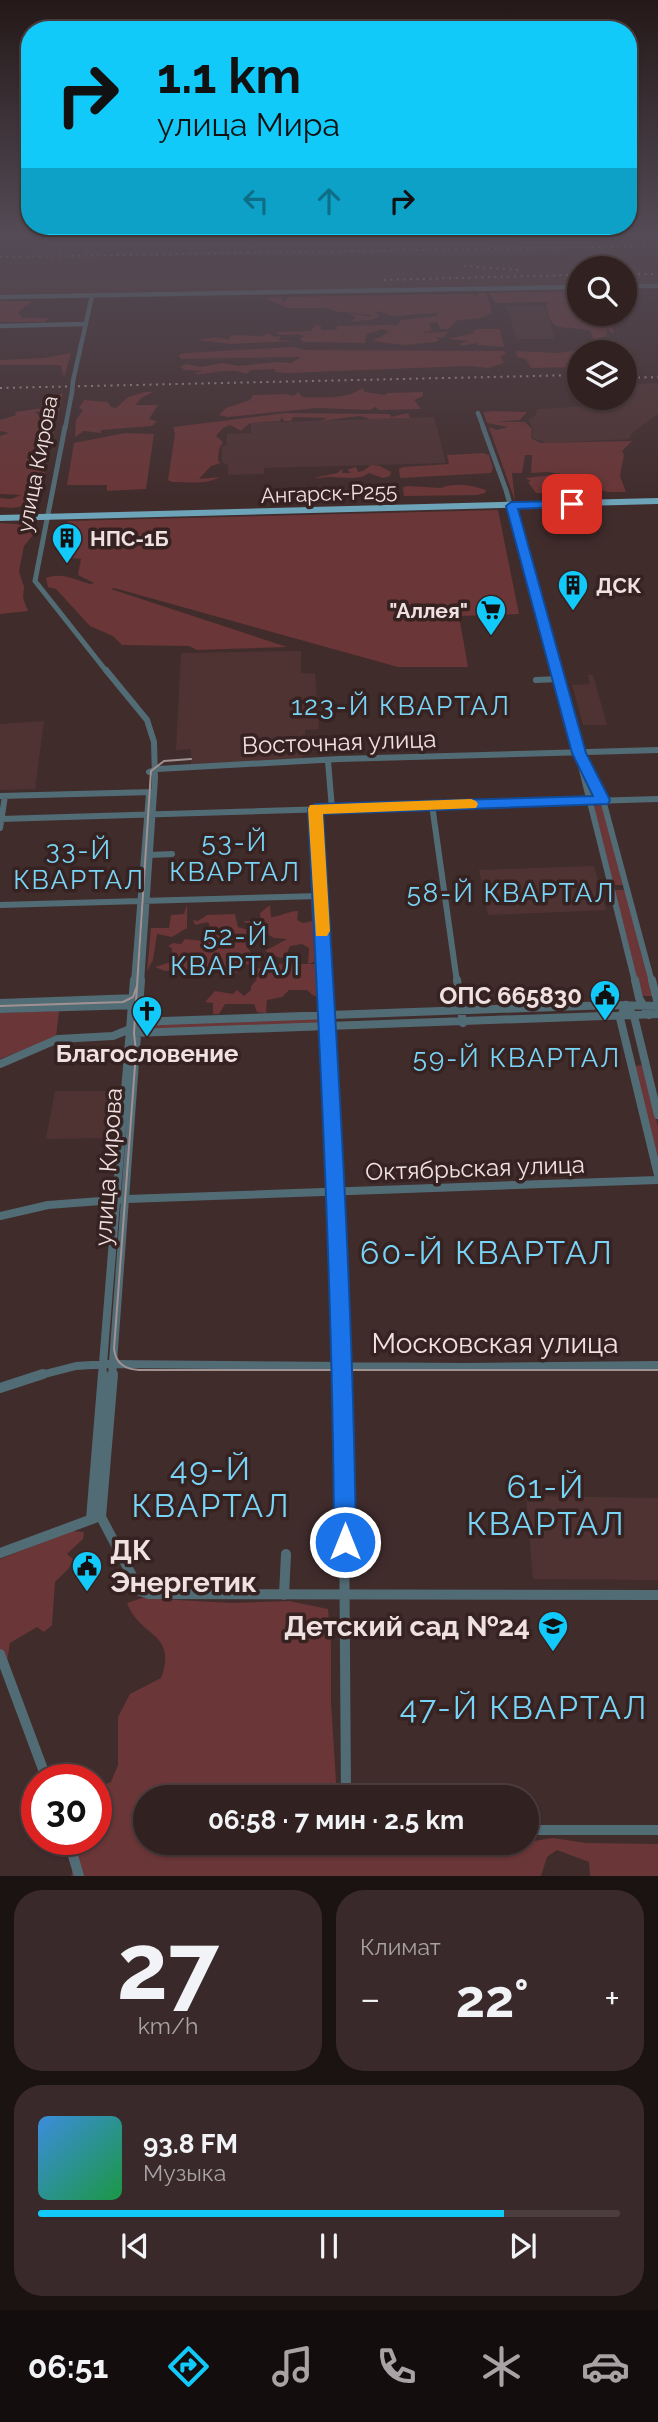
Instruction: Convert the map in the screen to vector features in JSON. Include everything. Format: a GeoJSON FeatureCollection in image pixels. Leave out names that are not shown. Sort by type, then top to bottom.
{"type":"FeatureCollection","features":[{"type":"Feature","properties":{"kind":"main road","name":"Ангарск-Р255"},"geometry":{"type":"LineString","coordinates":[[0,519],[658,501]]}},
{"type":"Feature","properties":{"kind":"street"},"geometry":{"type":"LineString","coordinates":[[0,326],[85,324]]}},
{"type":"Feature","properties":{"kind":"street","name":"улица Кирова"},"geometry":{"type":"LineString","coordinates":[[85,324],[35,570],[35,581],[151,728],[153,739],[137,1002],[116,1199],[103,1362],[96,1518]]}},
{"type":"Feature","properties":{"kind":"street"},"geometry":{"type":"LineString","coordinates":[[478,413],[511,506],[559,679],[642,1005]]}},
{"type":"Feature","properties":{"kind":"street"},"geometry":{"type":"LineString","coordinates":[[536,680],[559,679]]}},
{"type":"Feature","properties":{"kind":"street","name":"улица Кирова"},"geometry":{"type":"LineString","coordinates":[[151,728],[153,771]]}},
{"type":"Feature","properties":{"kind":"street","name":"Восточная улица"},"geometry":{"type":"LineString","coordinates":[[153,771],[328,761],[658,750]]}},
{"type":"Feature","properties":{"kind":"street"},"geometry":{"type":"LineString","coordinates":[[579,753],[603,800],[656,1010]]}},
{"type":"Feature","properties":{"kind":"street"},"geometry":{"type":"LineString","coordinates":[[328,761],[332,809]]}},
{"type":"Feature","properties":{"kind":"street"},"geometry":{"type":"LineString","coordinates":[[583,777],[592,796],[603,800]]}},
{"type":"Feature","properties":{"kind":"street"},"geometry":{"type":"LineString","coordinates":[[0,828],[2,796],[151,792]]}},
{"type":"Feature","properties":{"kind":"street"},"geometry":{"type":"LineString","coordinates":[[1,819],[658,799]]}},
{"type":"Feature","properties":{"kind":"street"},"geometry":{"type":"LineString","coordinates":[[432,805],[463,1023]]}},
{"type":"Feature","properties":{"kind":"street"},"geometry":{"type":"LineString","coordinates":[[315,809],[337,1191],[343,1367],[346,1785]]}},
{"type":"Feature","properties":{"kind":"street","name":"улица Кирова"},"geometry":{"type":"LineString","coordinates":[[144,901],[150,855],[150,813]]}},
{"type":"Feature","properties":{"kind":"street"},"geometry":{"type":"LineString","coordinates":[[150,855],[172,854]]}},
{"type":"Feature","properties":{"kind":"street"},"geometry":{"type":"LineString","coordinates":[[611,888],[627,888]]}},
{"type":"Feature","properties":{"kind":"street"},"geometry":{"type":"LineString","coordinates":[[0,905],[320,895]]}},
{"type":"Feature","properties":{"kind":"street"},"geometry":{"type":"LineString","coordinates":[[0,1003],[137,1002]]}},
{"type":"Feature","properties":{"kind":"street"},"geometry":{"type":"LineString","coordinates":[[0,1009],[137,1002]]}},
{"type":"Feature","properties":{"kind":"street"},"geometry":{"type":"LineString","coordinates":[[0,1064],[58,1039],[113,1036],[133,1028],[326,1014],[626,1005],[642,1005],[656,1010]]}},
{"type":"Feature","properties":{"kind":"street"},"geometry":{"type":"LineString","coordinates":[[626,1005],[634,1016],[658,1115]]}},
{"type":"Feature","properties":{"kind":"street"},"geometry":{"type":"LineString","coordinates":[[626,1005],[620,1017],[658,1177]]}},
{"type":"Feature","properties":{"kind":"street"},"geometry":{"type":"LineString","coordinates":[[642,1005],[656,1010]]}},
{"type":"Feature","properties":{"kind":"street"},"geometry":{"type":"LineString","coordinates":[[133,1028],[463,1023],[620,1017],[656,1010]]}},
{"type":"Feature","properties":{"kind":"street","name":"улица Кирова"},"geometry":{"type":"LineString","coordinates":[[96,1518],[115,1364],[127,1199],[133,1028]]}},
{"type":"Feature","properties":{"kind":"street","name":"Октябрьская улица"},"geometry":{"type":"LineString","coordinates":[[0,1216],[48,1205],[116,1199],[658,1177]]}},
{"type":"Feature","properties":{"kind":"street","name":"Московская улица"},"geometry":{"type":"LineString","coordinates":[[0,1388],[73,1364],[103,1362],[343,1367],[658,1365]]}},
{"type":"Feature","properties":{"kind":"street"},"geometry":{"type":"LineString","coordinates":[[0,1553],[96,1518],[140,1591],[149,1594],[658,1595]]}},
{"type":"Feature","properties":{"kind":"street"},"geometry":{"type":"LineString","coordinates":[[284,1595],[286,1554]]}},
{"type":"Feature","properties":{"kind":"street"},"geometry":{"type":"LineString","coordinates":[[0,1654],[41,1764]]}},
{"type":"Feature","properties":{"kind":"street"},"geometry":{"type":"LineString","coordinates":[[539,1830],[658,1830]]}},
{"type":"Feature","properties":{"kind":"street"},"geometry":{"type":"LineString","coordinates":[[73,1855],[79,1876]]}},
{"type":"Feature","properties":{"kind":"shaded area"},"geometry":{"type":"Polygon","coordinates":[[[429,324],[432,331],[418,333],[448,332],[442,338],[436,337],[439,340],[436,342],[404,345],[372,341],[389,332],[383,329],[367,334],[365,343],[304,342],[300,339],[304,336],[282,335],[276,332],[310,331],[316,325],[321,326],[321,330],[337,330],[337,326],[429,324]]]}},
{"type":"Feature","properties":{"kind":"shaded area"},"geometry":{"type":"Polygon","coordinates":[[[438,324],[453,324],[448,329],[440,329],[438,324]]]}},
{"type":"Feature","properties":{"kind":"shaded area"},"geometry":{"type":"Polygon","coordinates":[[[512,324],[550,324],[555,339],[517,339],[512,324]]]}},
{"type":"Feature","properties":{"kind":"shaded area"},"geometry":{"type":"Polygon","coordinates":[[[554,324],[611,326],[614,332],[612,334],[607,328],[606,336],[594,340],[590,331],[554,324]]]}},
{"type":"Feature","properties":{"kind":"shaded area"},"geometry":{"type":"Polygon","coordinates":[[[500,329],[504,347],[477,343],[460,346],[468,341],[448,339],[474,333],[474,330],[500,329]]]}},
{"type":"Feature","properties":{"kind":"shaded area"},"geometry":{"type":"Polygon","coordinates":[[[268,333],[274,337],[280,336],[279,340],[296,341],[231,344],[198,340],[217,337],[229,340],[231,335],[264,336],[268,333]]]}},
{"type":"Feature","properties":{"kind":"shaded area"},"geometry":{"type":"Polygon","coordinates":[[[293,347],[305,350],[505,351],[506,354],[501,356],[504,363],[488,368],[468,366],[288,373],[275,372],[275,369],[251,370],[246,374],[228,371],[193,374],[203,371],[180,367],[186,364],[201,367],[222,363],[238,366],[291,363],[301,357],[181,359],[179,354],[293,347]]]}},
{"type":"Feature","properties":{"kind":"shaded area"},"geometry":{"type":"Polygon","coordinates":[[[516,351],[567,352],[567,367],[531,368],[526,359],[517,357],[516,351]]]}},
{"type":"Feature","properties":{"kind":"shaded area"},"geometry":{"type":"Polygon","coordinates":[[[71,353],[64,377],[61,366],[57,365],[0,365],[0,360],[43,358],[71,353]]]}},
{"type":"Feature","properties":{"kind":"shaded area"},"geometry":{"type":"Polygon","coordinates":[[[658,383],[658,414],[632,433],[629,439],[547,443],[532,438],[533,429],[528,419],[535,416],[538,409],[567,407],[567,410],[637,410],[637,384],[658,383]]]}},
{"type":"Feature","properties":{"kind":"shaded area"},"geometry":{"type":"Polygon","coordinates":[[[362,388],[365,392],[385,395],[423,392],[423,396],[414,400],[421,409],[317,408],[228,417],[219,415],[226,408],[250,400],[253,395],[294,396],[298,392],[303,397],[334,397],[362,388]]]}},
{"type":"Feature","properties":{"kind":"shaded area"},"geometry":{"type":"Polygon","coordinates":[[[153,392],[141,398],[136,405],[158,405],[149,419],[157,421],[152,426],[101,430],[101,433],[84,431],[75,437],[76,420],[83,410],[79,408],[84,400],[108,402],[111,407],[116,408],[128,397],[153,392]]]}},
{"type":"Feature","properties":{"kind":"shaded area"},"geometry":{"type":"Polygon","coordinates":[[[63,393],[46,465],[43,491],[35,504],[0,507],[0,498],[11,499],[21,495],[0,494],[0,436],[9,433],[0,431],[0,420],[16,415],[15,412],[50,407],[48,410],[35,412],[41,417],[41,423],[50,425],[59,395],[63,393]]]}},
{"type":"Feature","properties":{"kind":"shaded area"},"geometry":{"type":"Polygon","coordinates":[[[483,412],[527,412],[520,420],[496,422],[525,422],[532,429],[531,438],[540,443],[632,441],[622,451],[624,455],[620,476],[626,492],[607,492],[581,484],[582,493],[536,493],[528,482],[531,481],[525,478],[562,474],[531,473],[532,455],[525,455],[522,473],[512,473],[515,501],[489,427],[497,430],[508,427],[487,423],[483,412]]]}},
{"type":"Feature","properties":{"kind":"shaded area"},"geometry":{"type":"Polygon","coordinates":[[[285,413],[390,414],[391,417],[408,413],[410,418],[371,419],[360,416],[320,421],[327,418],[293,417],[291,421],[284,421],[282,417],[280,421],[250,423],[241,431],[230,425],[216,436],[223,442],[219,449],[218,461],[221,463],[211,466],[199,479],[220,477],[197,482],[168,480],[175,434],[173,427],[285,413]]]}},
{"type":"Feature","properties":{"kind":"shaded area"},"geometry":{"type":"Polygon","coordinates":[[[434,417],[446,463],[264,468],[264,474],[228,475],[228,465],[222,462],[222,446],[227,445],[227,434],[251,433],[251,423],[434,417]]]}},
{"type":"Feature","properties":{"kind":"shaded area"},"geometry":{"type":"Polygon","coordinates":[[[125,433],[154,434],[146,489],[107,491],[107,485],[67,485],[74,443],[125,433]]]}},
{"type":"Feature","properties":{"kind":"shaded area"},"geometry":{"type":"Polygon","coordinates":[[[447,455],[489,455],[493,468],[491,473],[400,478],[399,469],[403,467],[449,464],[447,455]]]}},
{"type":"Feature","properties":{"kind":"shaded area"},"geometry":{"type":"Polygon","coordinates":[[[371,465],[391,472],[390,476],[383,478],[369,473],[356,478],[314,478],[343,469],[342,473],[351,473],[347,470],[356,467],[358,472],[363,471],[371,465]]]}},
{"type":"Feature","properties":{"kind":"shaded area"},"geometry":{"type":"Polygon","coordinates":[[[463,485],[486,490],[485,493],[477,495],[404,496],[403,487],[441,488],[463,485]]]}},
{"type":"Feature","properties":{"kind":"shaded area"},"geometry":{"type":"Polygon","coordinates":[[[268,491],[359,491],[355,498],[331,496],[298,500],[266,499],[268,491]]]}},
{"type":"Feature","properties":{"kind":"shaded area"},"geometry":{"type":"Polygon","coordinates":[[[498,510],[519,614],[459,616],[468,667],[398,667],[114,588],[111,589],[287,647],[197,650],[189,646],[122,645],[113,636],[90,626],[56,589],[48,587],[46,578],[63,576],[94,583],[78,575],[81,559],[61,557],[68,521],[498,510]]]}},
{"type":"Feature","properties":{"kind":"shaded area"},"geometry":{"type":"Polygon","coordinates":[[[0,523],[30,525],[33,535],[24,546],[19,571],[28,611],[0,614],[0,523]]]}},
{"type":"Feature","properties":{"kind":"shaded area"},"geometry":{"type":"Polygon","coordinates":[[[301,651],[301,673],[315,674],[319,729],[305,730],[306,756],[302,757],[302,760],[191,764],[191,749],[176,750],[181,653],[301,651]]]}},
{"type":"Feature","properties":{"kind":"shaded area"},"geometry":{"type":"Polygon","coordinates":[[[588,675],[593,675],[607,725],[583,725],[572,685],[590,684],[588,675]]]}},
{"type":"Feature","properties":{"kind":"shaded area"},"geometry":{"type":"Polygon","coordinates":[[[44,721],[35,789],[0,790],[0,724],[44,721]]]}},
{"type":"Feature","properties":{"kind":"shaded area"},"geometry":{"type":"Polygon","coordinates":[[[602,805],[623,885],[613,885],[592,806],[602,805]]]}},
{"type":"Feature","properties":{"kind":"shaded area"},"geometry":{"type":"Polygon","coordinates":[[[594,866],[606,910],[488,915],[479,870],[594,866]]]}},
{"type":"Feature","properties":{"kind":"shaded area"},"geometry":{"type":"Polygon","coordinates":[[[614,890],[625,890],[653,996],[641,996],[614,890]]]}},
{"type":"Feature","properties":{"kind":"shaded area"},"geometry":{"type":"Polygon","coordinates":[[[316,898],[317,961],[308,964],[309,948],[302,944],[290,946],[285,957],[280,958],[265,951],[287,939],[274,938],[243,921],[261,921],[260,913],[270,905],[271,917],[298,911],[297,920],[303,923],[312,921],[311,899],[316,898]]]}},
{"type":"Feature","properties":{"kind":"shaded area"},"geometry":{"type":"Polygon","coordinates":[[[187,904],[187,928],[172,937],[157,934],[153,960],[147,971],[151,928],[169,928],[171,915],[184,914],[187,904]]]}},
{"type":"Feature","properties":{"kind":"shaded area"},"geometry":{"type":"Polygon","coordinates":[[[235,914],[238,927],[252,931],[245,944],[254,957],[253,964],[243,965],[237,973],[223,968],[222,959],[217,959],[211,967],[205,968],[165,971],[155,967],[171,962],[172,948],[168,946],[173,943],[181,944],[185,939],[203,941],[209,936],[205,928],[210,926],[208,922],[195,925],[193,920],[198,921],[207,915],[235,914]]]}},
{"type":"Feature","properties":{"kind":"shaded area"},"geometry":{"type":"Polygon","coordinates":[[[320,964],[320,996],[314,996],[307,990],[289,990],[282,997],[267,1000],[266,1013],[257,1012],[254,1004],[225,1004],[219,1014],[213,1014],[213,1003],[205,1002],[215,991],[233,994],[237,990],[244,996],[257,979],[250,978],[251,967],[266,969],[268,965],[320,964]]]}},
{"type":"Feature","properties":{"kind":"shaded area"},"geometry":{"type":"Polygon","coordinates":[[[59,1011],[56,1037],[0,1059],[0,1013],[59,1011]]]}},
{"type":"Feature","properties":{"kind":"shaded area"},"geometry":{"type":"Polygon","coordinates":[[[323,1017],[323,1025],[154,1031],[154,1023],[323,1017]]]}},
{"type":"Feature","properties":{"kind":"shaded area"},"geometry":{"type":"Polygon","coordinates":[[[643,1065],[658,1127],[658,1162],[635,1066],[643,1065]]]}},
{"type":"Feature","properties":{"kind":"shaded area"},"geometry":{"type":"Polygon","coordinates":[[[55,1091],[115,1091],[111,1138],[46,1139],[55,1091]]]}},
{"type":"Feature","properties":{"kind":"shaded area"},"geometry":{"type":"Polygon","coordinates":[[[526,1496],[658,1498],[658,1580],[533,1579],[526,1496]]]}},
{"type":"Feature","properties":{"kind":"shaded area"},"geometry":{"type":"Polygon","coordinates":[[[72,1531],[84,1532],[83,1539],[67,1554],[73,1559],[69,1568],[55,1582],[52,1625],[44,1632],[37,1627],[10,1643],[7,1661],[0,1669],[0,1559],[72,1531]]]}},
{"type":"Feature","properties":{"kind":"shaded area"},"geometry":{"type":"Polygon","coordinates":[[[142,1598],[232,1603],[289,1601],[328,1609],[336,1785],[133,1785],[133,1855],[539,1855],[539,1840],[553,1838],[586,1843],[658,1844],[658,1876],[590,1876],[589,1862],[557,1850],[547,1857],[541,1876],[71,1876],[77,1855],[112,1855],[112,1780],[118,1765],[118,1717],[130,1694],[161,1678],[165,1663],[165,1652],[161,1643],[140,1623],[127,1603],[142,1598]]]}},
{"type":"Feature","properties":{"kind":"tram line"},"geometry":{"type":"LineString","coordinates":[[191,759],[164,761],[151,771],[134,1033],[136,1052],[114,1349],[119,1362],[125,1367],[139,1370],[658,1370]]}},
{"type":"Feature","properties":{"kind":"tram line"},"geometry":{"type":"LineString","coordinates":[[0,1006],[123,1002],[133,997],[137,986]]}},
{"type":"Feature","properties":{"kind":"railway"},"geometry":{"type":"LineString","coordinates":[[0,388],[567,375]]}},
{"type":"Feature","properties":{"kind":"railway"},"geometry":{"type":"LineString","coordinates":[[637,378],[658,377]]}},
{"type":"Feature","properties":{"kind":"slow traffic"},"geometry":{"type":"LineString","coordinates":[[322,931],[315,809],[471,804]]}},
{"type":"Feature","properties":{"kind":"place","name":"НПС-1Б"},"geometry":{"type":"Point","coordinates":[67,565]}},
{"type":"Feature","properties":{"kind":"place","name":"ДСК"},"geometry":{"type":"Point","coordinates":[573,612]}},
{"type":"Feature","properties":{"kind":"place","name":"\"Аллея\""},"geometry":{"type":"Point","coordinates":[491,637]}},
{"type":"Feature","properties":{"kind":"place","name":"ОПС 665830"},"geometry":{"type":"Point","coordinates":[605,1022]}},
{"type":"Feature","properties":{"kind":"place","name":"Благословение"},"geometry":{"type":"Point","coordinates":[147,1038]}},
{"type":"Feature","properties":{"kind":"place","name":"ДК Энергетик"},"geometry":{"type":"Point","coordinates":[87,1593]}},
{"type":"Feature","properties":{"kind":"place","name":"Детский сад №24"},"geometry":{"type":"Point","coordinates":[553,1653]}},
{"type":"Feature","properties":{"kind":"district","name":"123-Й КВАРТАЛ"},"geometry":{"type":"Point","coordinates":[401,706]}},
{"type":"Feature","properties":{"kind":"district","name":"53-Й КВАРТАЛ"},"geometry":{"type":"Point","coordinates":[235,857]}},
{"type":"Feature","properties":{"kind":"district","name":"33-Й КВАРТАЛ"},"geometry":{"type":"Point","coordinates":[79,865]}},
{"type":"Feature","properties":{"kind":"district","name":"58-Й КВАРТАЛ"},"geometry":{"type":"Point","coordinates":[511,893]}},
{"type":"Feature","properties":{"kind":"district","name":"52-Й КВАРТАЛ"},"geometry":{"type":"Point","coordinates":[236,951]}},
{"type":"Feature","properties":{"kind":"district","name":"59-Й КВАРТАЛ"},"geometry":{"type":"Point","coordinates":[517,1058]}},
{"type":"Feature","properties":{"kind":"district","name":"60-Й КВАРТАЛ"},"geometry":{"type":"Point","coordinates":[487,1252]}},
{"type":"Feature","properties":{"kind":"district","name":"49-Й КВАРТАЛ"},"geometry":{"type":"Point","coordinates":[211,1486]}},
{"type":"Feature","properties":{"kind":"district","name":"61-Й КВАРТАЛ"},"geometry":{"type":"Point","coordinates":[546,1504]}},
{"type":"Feature","properties":{"kind":"district","name":"47-Й КВАРТАЛ"},"geometry":{"type":"Point","coordinates":[524,1707]}},
{"type":"Feature","properties":{"kind":"route"},"geometry":{"type":"LineString","coordinates":[[345,1542],[337,1194],[315,809],[603,800],[579,753],[511,506],[572,504]]}}]}
